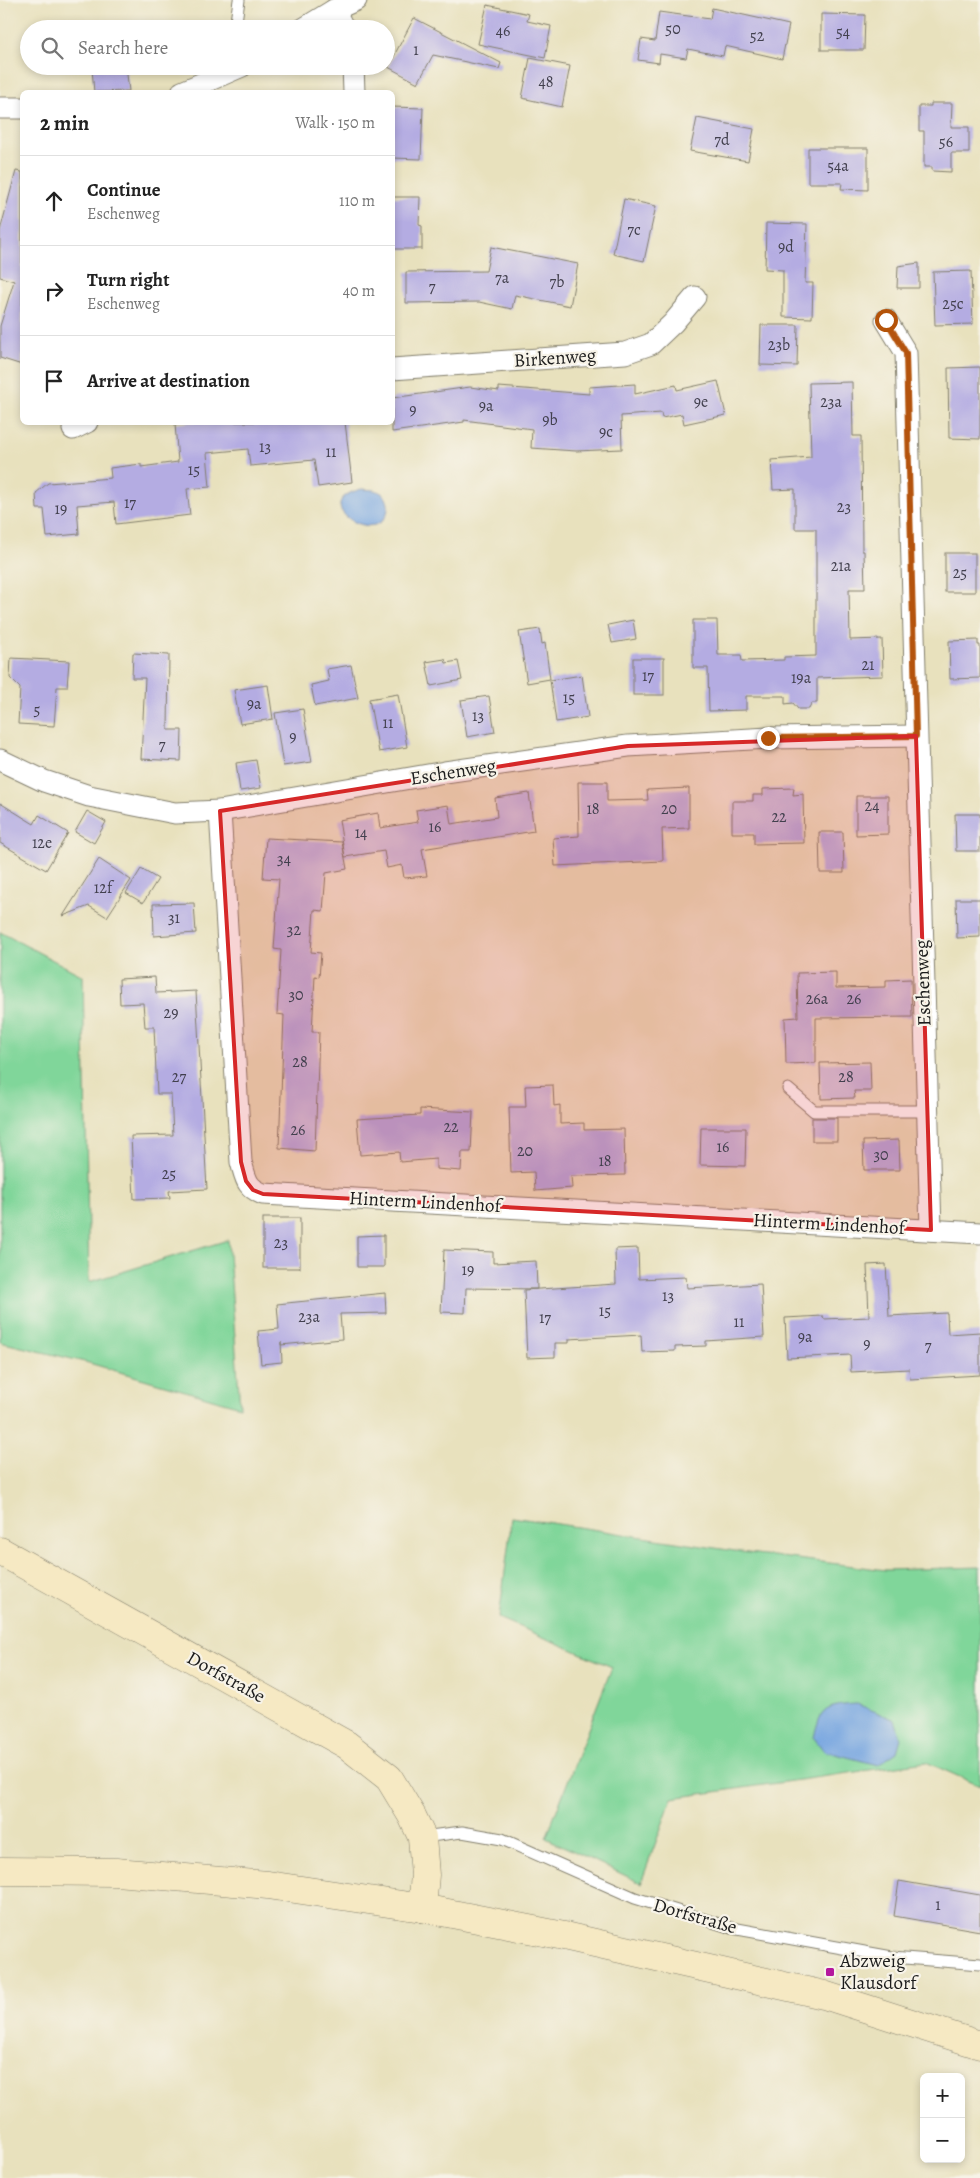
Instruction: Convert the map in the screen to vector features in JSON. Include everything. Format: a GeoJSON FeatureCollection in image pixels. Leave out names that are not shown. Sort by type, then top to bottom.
{"type":"FeatureCollection","features":[{"type":"Feature","properties":{"kind":"main road","name":"Dorfstraße"},"geometry":{"type":"LineString","coordinates":[[0,1550],[347,1746],[389,1778],[412,1816],[422,1837],[425,1875],[422,1908]]}},
{"type":"Feature","properties":{"kind":"main road"},"geometry":{"type":"LineString","coordinates":[[0,1871],[116,1872],[268,1885],[422,1908],[564,1936],[824,1995],[977,2048]]}},
{"type":"Feature","properties":{"kind":"street"},"geometry":{"type":"LineString","coordinates":[[318,20],[356,0]]}},
{"type":"Feature","properties":{"kind":"street"},"geometry":{"type":"LineString","coordinates":[[334,10],[339,20]]}},
{"type":"Feature","properties":{"kind":"street"},"geometry":{"type":"LineString","coordinates":[[187,90],[221,75]]}},
{"type":"Feature","properties":{"kind":"street"},"geometry":{"type":"LineString","coordinates":[[353,75],[354,90]]}},
{"type":"Feature","properties":{"kind":"street"},"geometry":{"type":"LineString","coordinates":[[0,108],[20,108]]}},
{"type":"Feature","properties":{"kind":"street","name":"Birkenweg"},"geometry":{"type":"LineString","coordinates":[[395,369],[625,352],[651,344],[673,323],[695,297]]}},
{"type":"Feature","properties":{"kind":"street","name":"Eschenweg"},"geometry":{"type":"LineString","coordinates":[[886,320],[906,353],[931,1230]]}},
{"type":"Feature","properties":{"kind":"street","name":"Eschenweg"},"geometry":{"type":"LineString","coordinates":[[0,760],[44,781],[89,796],[175,813],[220,811],[445,772],[628,746],[768,738],[916,736]]}},
{"type":"Feature","properties":{"kind":"street","name":"Hinterm Lindenhof"},"geometry":{"type":"LineString","coordinates":[[220,811],[241,1162],[246,1181],[252,1190],[263,1194],[980,1233]]}},
{"type":"Feature","properties":{"kind":"lane"},"geometry":{"type":"LineString","coordinates":[[236,20],[239,0]]}},
{"type":"Feature","properties":{"kind":"lane"},"geometry":{"type":"LineString","coordinates":[[788,1089],[814,1112],[927,1110]]}},
{"type":"Feature","properties":{"kind":"lane","name":"Dorfstraße"},"geometry":{"type":"LineString","coordinates":[[422,1837],[462,1832],[502,1839],[635,1898],[732,1928],[892,1957],[980,1964]]}},
{"type":"Feature","properties":{"kind":"highlighted area"},"geometry":{"type":"Polygon","coordinates":[[[916,736],[931,1230],[263,1194],[253,1190],[246,1181],[241,1162],[220,811],[628,746],[916,736]]]}},
{"type":"Feature","properties":{"kind":"green space"},"geometry":{"type":"Polygon","coordinates":[[[0,932],[83,976],[89,1282],[228,1240],[240,1407],[89,1363],[0,1342],[0,932]]]}},
{"type":"Feature","properties":{"kind":"green space"},"geometry":{"type":"Polygon","coordinates":[[[512,1517],[748,1553],[886,1570],[980,1567],[980,1786],[926,1762],[672,1798],[641,1883],[546,1838],[612,1667],[499,1618],[512,1517]]]}},
{"type":"Feature","properties":{"kind":"water"},"geometry":{"type":"Polygon","coordinates":[[[362,489],[375,490],[385,496],[388,510],[381,522],[373,525],[363,525],[345,516],[341,509],[341,501],[347,494],[362,489]]]}},
{"type":"Feature","properties":{"kind":"water"},"geometry":{"type":"Polygon","coordinates":[[[857,1704],[895,1720],[901,1738],[897,1752],[878,1765],[824,1751],[814,1738],[819,1720],[826,1710],[832,1707],[857,1704]]]}},
{"type":"Feature","properties":{"kind":"building"},"geometry":{"type":"Polygon","coordinates":[[[487,5],[529,14],[527,21],[551,26],[545,58],[478,44],[487,5]]]}},
{"type":"Feature","properties":{"kind":"building"},"geometry":{"type":"Polygon","coordinates":[[[712,8],[789,25],[782,59],[725,46],[723,56],[688,49],[686,58],[660,54],[659,63],[638,60],[641,39],[655,41],[659,12],[710,19],[712,8]]]}},
{"type":"Feature","properties":{"kind":"building"},"geometry":{"type":"Polygon","coordinates":[[[821,14],[865,15],[864,50],[821,50],[821,14]]]}},
{"type":"Feature","properties":{"kind":"building"},"geometry":{"type":"Polygon","coordinates":[[[414,18],[501,63],[499,69],[433,55],[418,83],[395,71],[395,54],[414,18]]]}},
{"type":"Feature","properties":{"kind":"building"},"geometry":{"type":"Polygon","coordinates":[[[530,58],[570,66],[562,107],[522,98],[530,58]]]}},
{"type":"Feature","properties":{"kind":"building"},"geometry":{"type":"Polygon","coordinates":[[[93,75],[127,75],[129,90],[94,90],[93,75]]]}},
{"type":"Feature","properties":{"kind":"building"},"geometry":{"type":"Polygon","coordinates":[[[931,103],[952,103],[951,127],[969,127],[969,153],[951,153],[951,172],[932,171],[932,167],[924,167],[924,131],[919,131],[919,106],[931,106],[931,103]]]}},
{"type":"Feature","properties":{"kind":"building"},"geometry":{"type":"Polygon","coordinates":[[[395,107],[423,108],[421,159],[395,158],[395,107]]]}},
{"type":"Feature","properties":{"kind":"building"},"geometry":{"type":"Polygon","coordinates":[[[697,118],[754,129],[748,161],[690,151],[697,118]]]}},
{"type":"Feature","properties":{"kind":"building"},"geometry":{"type":"Polygon","coordinates":[[[808,148],[868,148],[868,190],[841,189],[842,183],[808,183],[808,148]]]}},
{"type":"Feature","properties":{"kind":"building"},"geometry":{"type":"Polygon","coordinates":[[[16,171],[20,172],[20,364],[0,358],[0,326],[14,281],[0,277],[0,231],[16,171]]]}},
{"type":"Feature","properties":{"kind":"building"},"geometry":{"type":"Polygon","coordinates":[[[395,197],[420,197],[419,225],[422,226],[422,249],[395,249],[395,197]]]}},
{"type":"Feature","properties":{"kind":"building"},"geometry":{"type":"Polygon","coordinates":[[[624,199],[656,206],[644,261],[613,254],[624,199]]]}},
{"type":"Feature","properties":{"kind":"building"},"geometry":{"type":"Polygon","coordinates":[[[766,223],[807,224],[805,283],[813,283],[812,318],[783,317],[783,270],[765,269],[766,223]]]}},
{"type":"Feature","properties":{"kind":"building"},"geometry":{"type":"Polygon","coordinates":[[[491,247],[578,264],[570,306],[515,295],[512,309],[479,302],[406,303],[406,272],[486,271],[491,247]]]}},
{"type":"Feature","properties":{"kind":"building"},"geometry":{"type":"Polygon","coordinates":[[[919,263],[919,288],[897,288],[898,266],[919,263]]]}},
{"type":"Feature","properties":{"kind":"building"},"geometry":{"type":"Polygon","coordinates":[[[971,271],[973,324],[935,325],[933,272],[971,271]]]}},
{"type":"Feature","properties":{"kind":"building"},"geometry":{"type":"Polygon","coordinates":[[[761,325],[798,325],[797,366],[760,365],[761,325]]]}},
{"type":"Feature","properties":{"kind":"building"},"geometry":{"type":"Polygon","coordinates":[[[980,367],[980,439],[949,438],[948,368],[980,367]]]}},
{"type":"Feature","properties":{"kind":"building"},"geometry":{"type":"Polygon","coordinates":[[[718,381],[726,415],[684,424],[682,414],[662,418],[661,413],[621,416],[622,449],[576,451],[531,448],[532,429],[464,420],[464,422],[392,432],[392,425],[395,425],[395,398],[470,387],[499,391],[499,387],[589,394],[589,387],[635,384],[635,394],[676,385],[677,390],[718,381]]]}},
{"type":"Feature","properties":{"kind":"building"},"geometry":{"type":"Polygon","coordinates":[[[852,382],[853,436],[861,436],[862,551],[864,551],[865,589],[849,589],[850,640],[882,639],[883,676],[817,678],[817,703],[812,703],[809,709],[798,709],[793,703],[785,704],[785,696],[746,696],[746,710],[709,711],[708,668],[693,668],[693,620],[717,620],[718,655],[741,655],[742,661],[784,660],[784,657],[816,656],[816,529],[795,529],[795,489],[773,490],[771,460],[811,457],[809,383],[852,382]]]}},
{"type":"Feature","properties":{"kind":"building"},"geometry":{"type":"Polygon","coordinates":[[[175,425],[345,425],[352,482],[318,487],[314,460],[250,466],[248,449],[207,453],[210,487],[187,489],[190,515],[116,524],[114,502],[77,505],[79,534],[47,537],[44,509],[37,509],[36,493],[48,483],[111,478],[110,468],[141,464],[141,467],[178,462],[175,425]]]}},
{"type":"Feature","properties":{"kind":"building"},"geometry":{"type":"Polygon","coordinates":[[[945,553],[975,553],[975,592],[945,592],[945,553]]]}},
{"type":"Feature","properties":{"kind":"building"},"geometry":{"type":"Polygon","coordinates":[[[633,620],[636,639],[612,643],[608,625],[633,620]]]}},
{"type":"Feature","properties":{"kind":"building"},"geometry":{"type":"Polygon","coordinates":[[[540,629],[542,644],[545,643],[550,679],[527,683],[519,632],[540,629]]]}},
{"type":"Feature","properties":{"kind":"building"},"geometry":{"type":"Polygon","coordinates":[[[978,640],[978,645],[980,645],[980,678],[950,679],[949,641],[978,640]]]}},
{"type":"Feature","properties":{"kind":"building"},"geometry":{"type":"Polygon","coordinates":[[[133,653],[169,655],[168,730],[182,730],[181,761],[141,759],[145,678],[132,678],[133,653]]]}},
{"type":"Feature","properties":{"kind":"building"},"geometry":{"type":"Polygon","coordinates":[[[11,658],[69,661],[67,687],[57,687],[54,726],[18,724],[20,688],[10,678],[11,658]]]}},
{"type":"Feature","properties":{"kind":"building"},"geometry":{"type":"Polygon","coordinates":[[[633,658],[664,658],[664,695],[633,695],[633,658]]]}},
{"type":"Feature","properties":{"kind":"building"},"geometry":{"type":"Polygon","coordinates":[[[445,659],[446,663],[458,661],[462,680],[431,686],[426,662],[445,659]]]}},
{"type":"Feature","properties":{"kind":"building"},"geometry":{"type":"Polygon","coordinates":[[[351,665],[358,698],[315,706],[311,685],[329,681],[327,669],[351,665]]]}},
{"type":"Feature","properties":{"kind":"building"},"geometry":{"type":"Polygon","coordinates":[[[582,675],[588,717],[556,722],[550,680],[582,675]]]}},
{"type":"Feature","properties":{"kind":"building"},"geometry":{"type":"Polygon","coordinates":[[[268,685],[273,719],[240,724],[234,690],[268,685]]]}},
{"type":"Feature","properties":{"kind":"building"},"geometry":{"type":"Polygon","coordinates":[[[398,694],[407,747],[379,752],[369,699],[398,694]]]}},
{"type":"Feature","properties":{"kind":"building"},"geometry":{"type":"Polygon","coordinates":[[[489,696],[495,732],[467,737],[461,700],[489,696]]]}},
{"type":"Feature","properties":{"kind":"building"},"geometry":{"type":"Polygon","coordinates":[[[303,709],[312,762],[283,766],[275,713],[303,709]]]}},
{"type":"Feature","properties":{"kind":"building"},"geometry":{"type":"Polygon","coordinates":[[[256,760],[261,788],[240,791],[236,763],[256,760]]]}},
{"type":"Feature","properties":{"kind":"building"},"geometry":{"type":"Polygon","coordinates":[[[578,782],[607,782],[607,801],[648,800],[647,790],[689,788],[689,828],[662,829],[663,861],[555,866],[553,838],[579,836],[578,782]]]}},
{"type":"Feature","properties":{"kind":"building"},"geometry":{"type":"Polygon","coordinates":[[[794,788],[793,795],[803,794],[804,843],[754,844],[754,833],[732,833],[732,801],[753,801],[753,795],[763,795],[763,789],[794,788]]]}},
{"type":"Feature","properties":{"kind":"building"},"geometry":{"type":"Polygon","coordinates":[[[529,793],[534,831],[422,849],[427,876],[404,878],[402,865],[387,868],[384,851],[345,857],[339,820],[378,813],[380,828],[418,822],[416,810],[448,805],[451,824],[497,817],[495,798],[529,793]]]}},
{"type":"Feature","properties":{"kind":"building"},"geometry":{"type":"Polygon","coordinates":[[[856,796],[888,796],[888,834],[856,835],[856,796]]]}},
{"type":"Feature","properties":{"kind":"building"},"geometry":{"type":"Polygon","coordinates":[[[0,803],[34,824],[39,815],[68,833],[46,870],[0,843],[0,803]]]}},
{"type":"Feature","properties":{"kind":"building"},"geometry":{"type":"Polygon","coordinates":[[[87,811],[106,822],[94,843],[75,832],[87,811]]]}},
{"type":"Feature","properties":{"kind":"building"},"geometry":{"type":"Polygon","coordinates":[[[955,814],[980,814],[980,851],[956,851],[955,814]]]}},
{"type":"Feature","properties":{"kind":"building"},"geometry":{"type":"Polygon","coordinates":[[[819,832],[843,832],[844,873],[820,873],[819,832]]]}},
{"type":"Feature","properties":{"kind":"building"},"geometry":{"type":"Polygon","coordinates":[[[266,838],[342,842],[347,869],[326,873],[323,911],[314,910],[311,952],[321,953],[319,977],[315,976],[312,1032],[319,1032],[315,1151],[279,1148],[284,1015],[277,1014],[281,950],[274,949],[279,879],[263,878],[266,838]]]}},
{"type":"Feature","properties":{"kind":"building"},"geometry":{"type":"Polygon","coordinates":[[[99,859],[131,880],[107,917],[89,906],[63,916],[99,859]]]}},
{"type":"Feature","properties":{"kind":"building"},"geometry":{"type":"Polygon","coordinates":[[[141,869],[158,879],[143,903],[126,893],[141,869]]]}},
{"type":"Feature","properties":{"kind":"building"},"geometry":{"type":"Polygon","coordinates":[[[956,899],[980,899],[980,937],[957,938],[956,899]]]}},
{"type":"Feature","properties":{"kind":"building"},"geometry":{"type":"Polygon","coordinates":[[[194,903],[196,933],[154,936],[153,904],[194,903]]]}},
{"type":"Feature","properties":{"kind":"building"},"geometry":{"type":"Polygon","coordinates":[[[836,972],[836,988],[886,987],[886,980],[911,979],[912,1017],[816,1018],[816,1063],[786,1064],[785,1018],[798,1017],[797,973],[836,972]]]}},
{"type":"Feature","properties":{"kind":"building"},"geometry":{"type":"Polygon","coordinates":[[[155,977],[156,993],[196,991],[207,1189],[169,1191],[170,1198],[134,1199],[131,1136],[173,1135],[171,1094],[157,1094],[154,1027],[145,1027],[143,1003],[120,1004],[119,979],[155,977]]]}},
{"type":"Feature","properties":{"kind":"building"},"geometry":{"type":"Polygon","coordinates":[[[870,1062],[871,1091],[854,1091],[855,1098],[821,1099],[820,1063],[870,1062]]]}},
{"type":"Feature","properties":{"kind":"building"},"geometry":{"type":"Polygon","coordinates":[[[553,1085],[554,1106],[560,1105],[560,1124],[584,1123],[584,1130],[624,1129],[625,1175],[571,1176],[572,1188],[535,1191],[534,1172],[511,1173],[509,1107],[526,1107],[525,1086],[553,1085]]]}},
{"type":"Feature","properties":{"kind":"building"},"geometry":{"type":"Polygon","coordinates":[[[420,1109],[473,1112],[471,1152],[462,1152],[461,1171],[436,1169],[436,1159],[400,1162],[399,1152],[360,1155],[357,1119],[420,1115],[420,1109]]]}},
{"type":"Feature","properties":{"kind":"building"},"geometry":{"type":"Polygon","coordinates":[[[812,1118],[837,1118],[837,1141],[812,1141],[812,1118]]]}},
{"type":"Feature","properties":{"kind":"building"},"geometry":{"type":"Polygon","coordinates":[[[701,1128],[746,1128],[745,1166],[700,1165],[701,1128]]]}},
{"type":"Feature","properties":{"kind":"building"},"geometry":{"type":"Polygon","coordinates":[[[899,1140],[900,1170],[864,1170],[863,1141],[899,1140]]]}},
{"type":"Feature","properties":{"kind":"building"},"geometry":{"type":"Polygon","coordinates":[[[263,1218],[300,1218],[300,1268],[263,1268],[263,1218]]]}},
{"type":"Feature","properties":{"kind":"building"},"geometry":{"type":"Polygon","coordinates":[[[384,1235],[384,1267],[357,1267],[357,1236],[384,1235]]]}},
{"type":"Feature","properties":{"kind":"building"},"geometry":{"type":"Polygon","coordinates":[[[638,1248],[639,1279],[686,1277],[687,1288],[761,1284],[764,1337],[706,1341],[706,1346],[675,1347],[675,1351],[642,1352],[641,1335],[569,1339],[569,1343],[555,1343],[555,1357],[527,1358],[524,1290],[616,1284],[615,1249],[638,1248]]]}},
{"type":"Feature","properties":{"kind":"building"},"geometry":{"type":"Polygon","coordinates":[[[444,1250],[493,1252],[493,1263],[536,1261],[537,1289],[466,1288],[465,1313],[441,1312],[444,1250]]]}},
{"type":"Feature","properties":{"kind":"building"},"geometry":{"type":"Polygon","coordinates":[[[886,1264],[889,1316],[947,1313],[948,1334],[980,1332],[980,1375],[910,1379],[909,1369],[851,1372],[850,1355],[787,1358],[785,1318],[823,1316],[824,1319],[869,1317],[867,1265],[886,1264]]]}},
{"type":"Feature","properties":{"kind":"building"},"geometry":{"type":"Polygon","coordinates":[[[385,1293],[386,1313],[340,1314],[342,1339],[281,1345],[282,1362],[261,1364],[258,1331],[279,1329],[277,1304],[385,1293]]]}},
{"type":"Feature","properties":{"kind":"building"},"geometry":{"type":"Polygon","coordinates":[[[899,1881],[980,1895],[980,1931],[894,1916],[899,1881]]]}},
{"type":"Feature","properties":{"kind":"place","name":"Abzweig Klausdorf"},"geometry":{"type":"Point","coordinates":[830,1972]}},
{"type":"Feature","properties":{"kind":"route"},"geometry":{"type":"LineString","coordinates":[[768,738],[916,736],[906,353],[886,320]]}}]}
